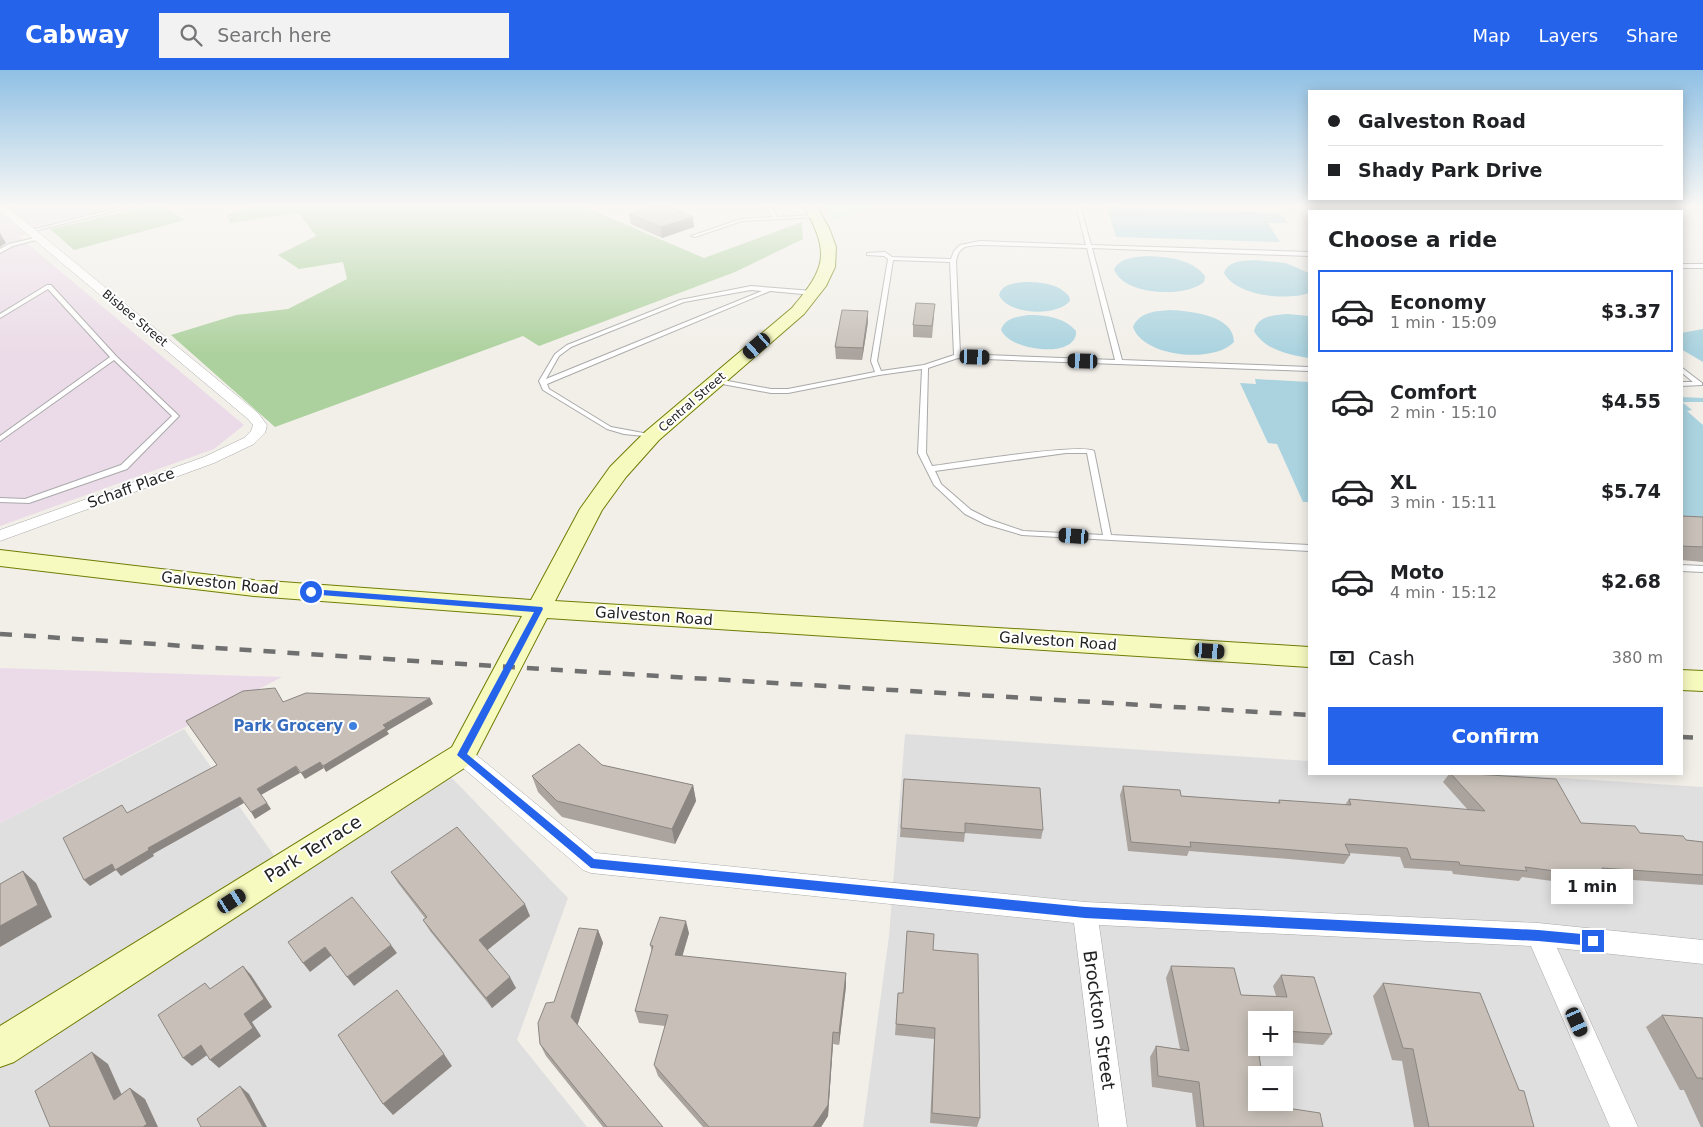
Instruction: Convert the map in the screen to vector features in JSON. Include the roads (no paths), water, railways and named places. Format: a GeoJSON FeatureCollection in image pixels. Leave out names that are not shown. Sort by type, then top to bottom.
{"type":"FeatureCollection","features":[{"type":"Feature","properties":{"kind":"street","name":"Bisbee Street"},"geometry":{"type":"LineString","coordinates":[[57,254],[253,416],[260,425],[258,432]]}},
{"type":"Feature","properties":{"kind":"street","name":"Central Street"},"geometry":{"type":"LineString","coordinates":[[539,609],[591,509],[618,472],[652,436],[798,311],[813,294],[828,267],[830,254]]}},
{"type":"Feature","properties":{"kind":"street","name":"Schaff Place"},"geometry":{"type":"LineString","coordinates":[[0,536],[208,460],[249,441],[258,432]]}},
{"type":"Feature","properties":{"kind":"street","name":"Galveston Road"},"geometry":{"type":"LineString","coordinates":[[0,558],[254,588],[539,609],[1308,657]]}},
{"type":"Feature","properties":{"kind":"street","name":"Park Terrace"},"geometry":{"type":"LineString","coordinates":[[0,1048],[462,755],[539,609]]}},
{"type":"Feature","properties":{"kind":"street"},"geometry":{"type":"LineString","coordinates":[[1683,680],[1703,681]]}},
{"type":"Feature","properties":{"kind":"street"},"geometry":{"type":"LineString","coordinates":[[462,755],[591,863],[1085,912],[1538,935],[1703,952]]}},
{"type":"Feature","properties":{"kind":"street","name":"Brockton Street"},"geometry":{"type":"LineString","coordinates":[[1085,912],[1113,1127]]}},
{"type":"Feature","properties":{"kind":"street"},"geometry":{"type":"LineString","coordinates":[[1538,935],[1624,1127]]}},
{"type":"Feature","properties":{"kind":"lane"},"geometry":{"type":"LineString","coordinates":[[885,254],[891,258],[953,261]]}},
{"type":"Feature","properties":{"kind":"lane"},"geometry":{"type":"LineString","coordinates":[[954,254],[957,356]]}},
{"type":"Feature","properties":{"kind":"lane"},"geometry":{"type":"LineString","coordinates":[[1091,254],[1119,362]]}},
{"type":"Feature","properties":{"kind":"lane"},"geometry":{"type":"LineString","coordinates":[[879,373],[874,360],[891,258]]}},
{"type":"Feature","properties":{"kind":"lane"},"geometry":{"type":"LineString","coordinates":[[1683,266],[1703,266]]}},
{"type":"Feature","properties":{"kind":"lane"},"geometry":{"type":"LineString","coordinates":[[0,316],[49,286],[114,358],[176,416],[124,467],[26,501],[0,500]]}},
{"type":"Feature","properties":{"kind":"lane"},"geometry":{"type":"LineString","coordinates":[[652,436],[608,428],[546,390],[542,381],[557,356],[569,346],[682,301],[751,288],[813,294]]}},
{"type":"Feature","properties":{"kind":"lane"},"geometry":{"type":"LineString","coordinates":[[543,383],[768,290]]}},
{"type":"Feature","properties":{"kind":"lane"},"geometry":{"type":"LineString","coordinates":[[716,381],[770,391],[788,390],[879,373],[925,367],[957,356],[1308,369]]}},
{"type":"Feature","properties":{"kind":"lane"},"geometry":{"type":"LineString","coordinates":[[0,439],[114,358]]}},
{"type":"Feature","properties":{"kind":"lane"},"geometry":{"type":"LineString","coordinates":[[925,367],[922,453],[938,485],[968,512],[988,522],[1022,533],[1308,548]]}},
{"type":"Feature","properties":{"kind":"lane"},"geometry":{"type":"LineString","coordinates":[[1683,370],[1701,384]]}},
{"type":"Feature","properties":{"kind":"lane"},"geometry":{"type":"LineString","coordinates":[[1683,384],[1701,384]]}},
{"type":"Feature","properties":{"kind":"lane"},"geometry":{"type":"LineString","coordinates":[[930,469],[1066,451],[1090,451],[1108,538]]}},
{"type":"Feature","properties":{"kind":"lane"},"geometry":{"type":"LineString","coordinates":[[1683,568],[1703,569]]}},
{"type":"Feature","properties":{"kind":"water"},"geometry":{"type":"Polygon","coordinates":[[[1149,256],[1172,258],[1187,262],[1200,270],[1205,276],[1204,282],[1184,291],[1156,292],[1129,285],[1120,278],[1114,269],[1125,260],[1149,256]]]}},
{"type":"Feature","properties":{"kind":"water"},"geometry":{"type":"Polygon","coordinates":[[[1255,260],[1286,263],[1308,273],[1308,293],[1288,296],[1263,295],[1239,287],[1230,281],[1224,273],[1233,263],[1255,260]]]}},
{"type":"Feature","properties":{"kind":"water"},"geometry":{"type":"Polygon","coordinates":[[[1024,282],[1042,283],[1060,288],[1069,296],[1070,301],[1054,310],[1033,312],[1012,307],[1004,302],[999,295],[1003,288],[1024,282]]]}},
{"type":"Feature","properties":{"kind":"water"},"geometry":{"type":"Polygon","coordinates":[[[1170,310],[1199,313],[1219,320],[1232,333],[1234,342],[1224,349],[1195,355],[1164,351],[1150,345],[1139,337],[1133,327],[1139,318],[1148,313],[1170,310]]]}},
{"type":"Feature","properties":{"kind":"water"},"geometry":{"type":"Polygon","coordinates":[[[1288,314],[1308,316],[1308,358],[1286,353],[1264,343],[1254,331],[1259,322],[1273,316],[1288,314]]]}},
{"type":"Feature","properties":{"kind":"water"},"geometry":{"type":"Polygon","coordinates":[[[1028,315],[1047,316],[1066,323],[1076,331],[1074,340],[1067,346],[1056,349],[1043,349],[1030,347],[1007,338],[1001,330],[1005,323],[1016,317],[1028,315]]]}},
{"type":"Feature","properties":{"kind":"water"},"geometry":{"type":"Polygon","coordinates":[[[1703,329],[1703,362],[1683,350],[1683,333],[1703,329]]]}},
{"type":"Feature","properties":{"kind":"water"},"geometry":{"type":"Polygon","coordinates":[[[1255,379],[1308,382],[1308,502],[1303,502],[1277,444],[1268,443],[1240,383],[1256,384],[1255,379]]]}},
{"type":"Feature","properties":{"kind":"water"},"geometry":{"type":"Polygon","coordinates":[[[1683,397],[1703,398],[1703,402],[1683,402],[1683,397]]]}},
{"type":"Feature","properties":{"kind":"water"},"geometry":{"type":"Polygon","coordinates":[[[1683,403],[1692,410],[1687,411],[1703,425],[1703,521],[1683,520],[1683,403]]]}},
{"type":"Feature","properties":{"kind":"railway"},"geometry":{"type":"LineString","coordinates":[[0,634],[1308,715]]}},
{"type":"Feature","properties":{"kind":"railway"},"geometry":{"type":"LineString","coordinates":[[1683,737],[1703,738]]}},
{"type":"Feature","properties":{"kind":"place","name":"Park Grocery"},"geometry":{"type":"Point","coordinates":[353,726]}}]}
